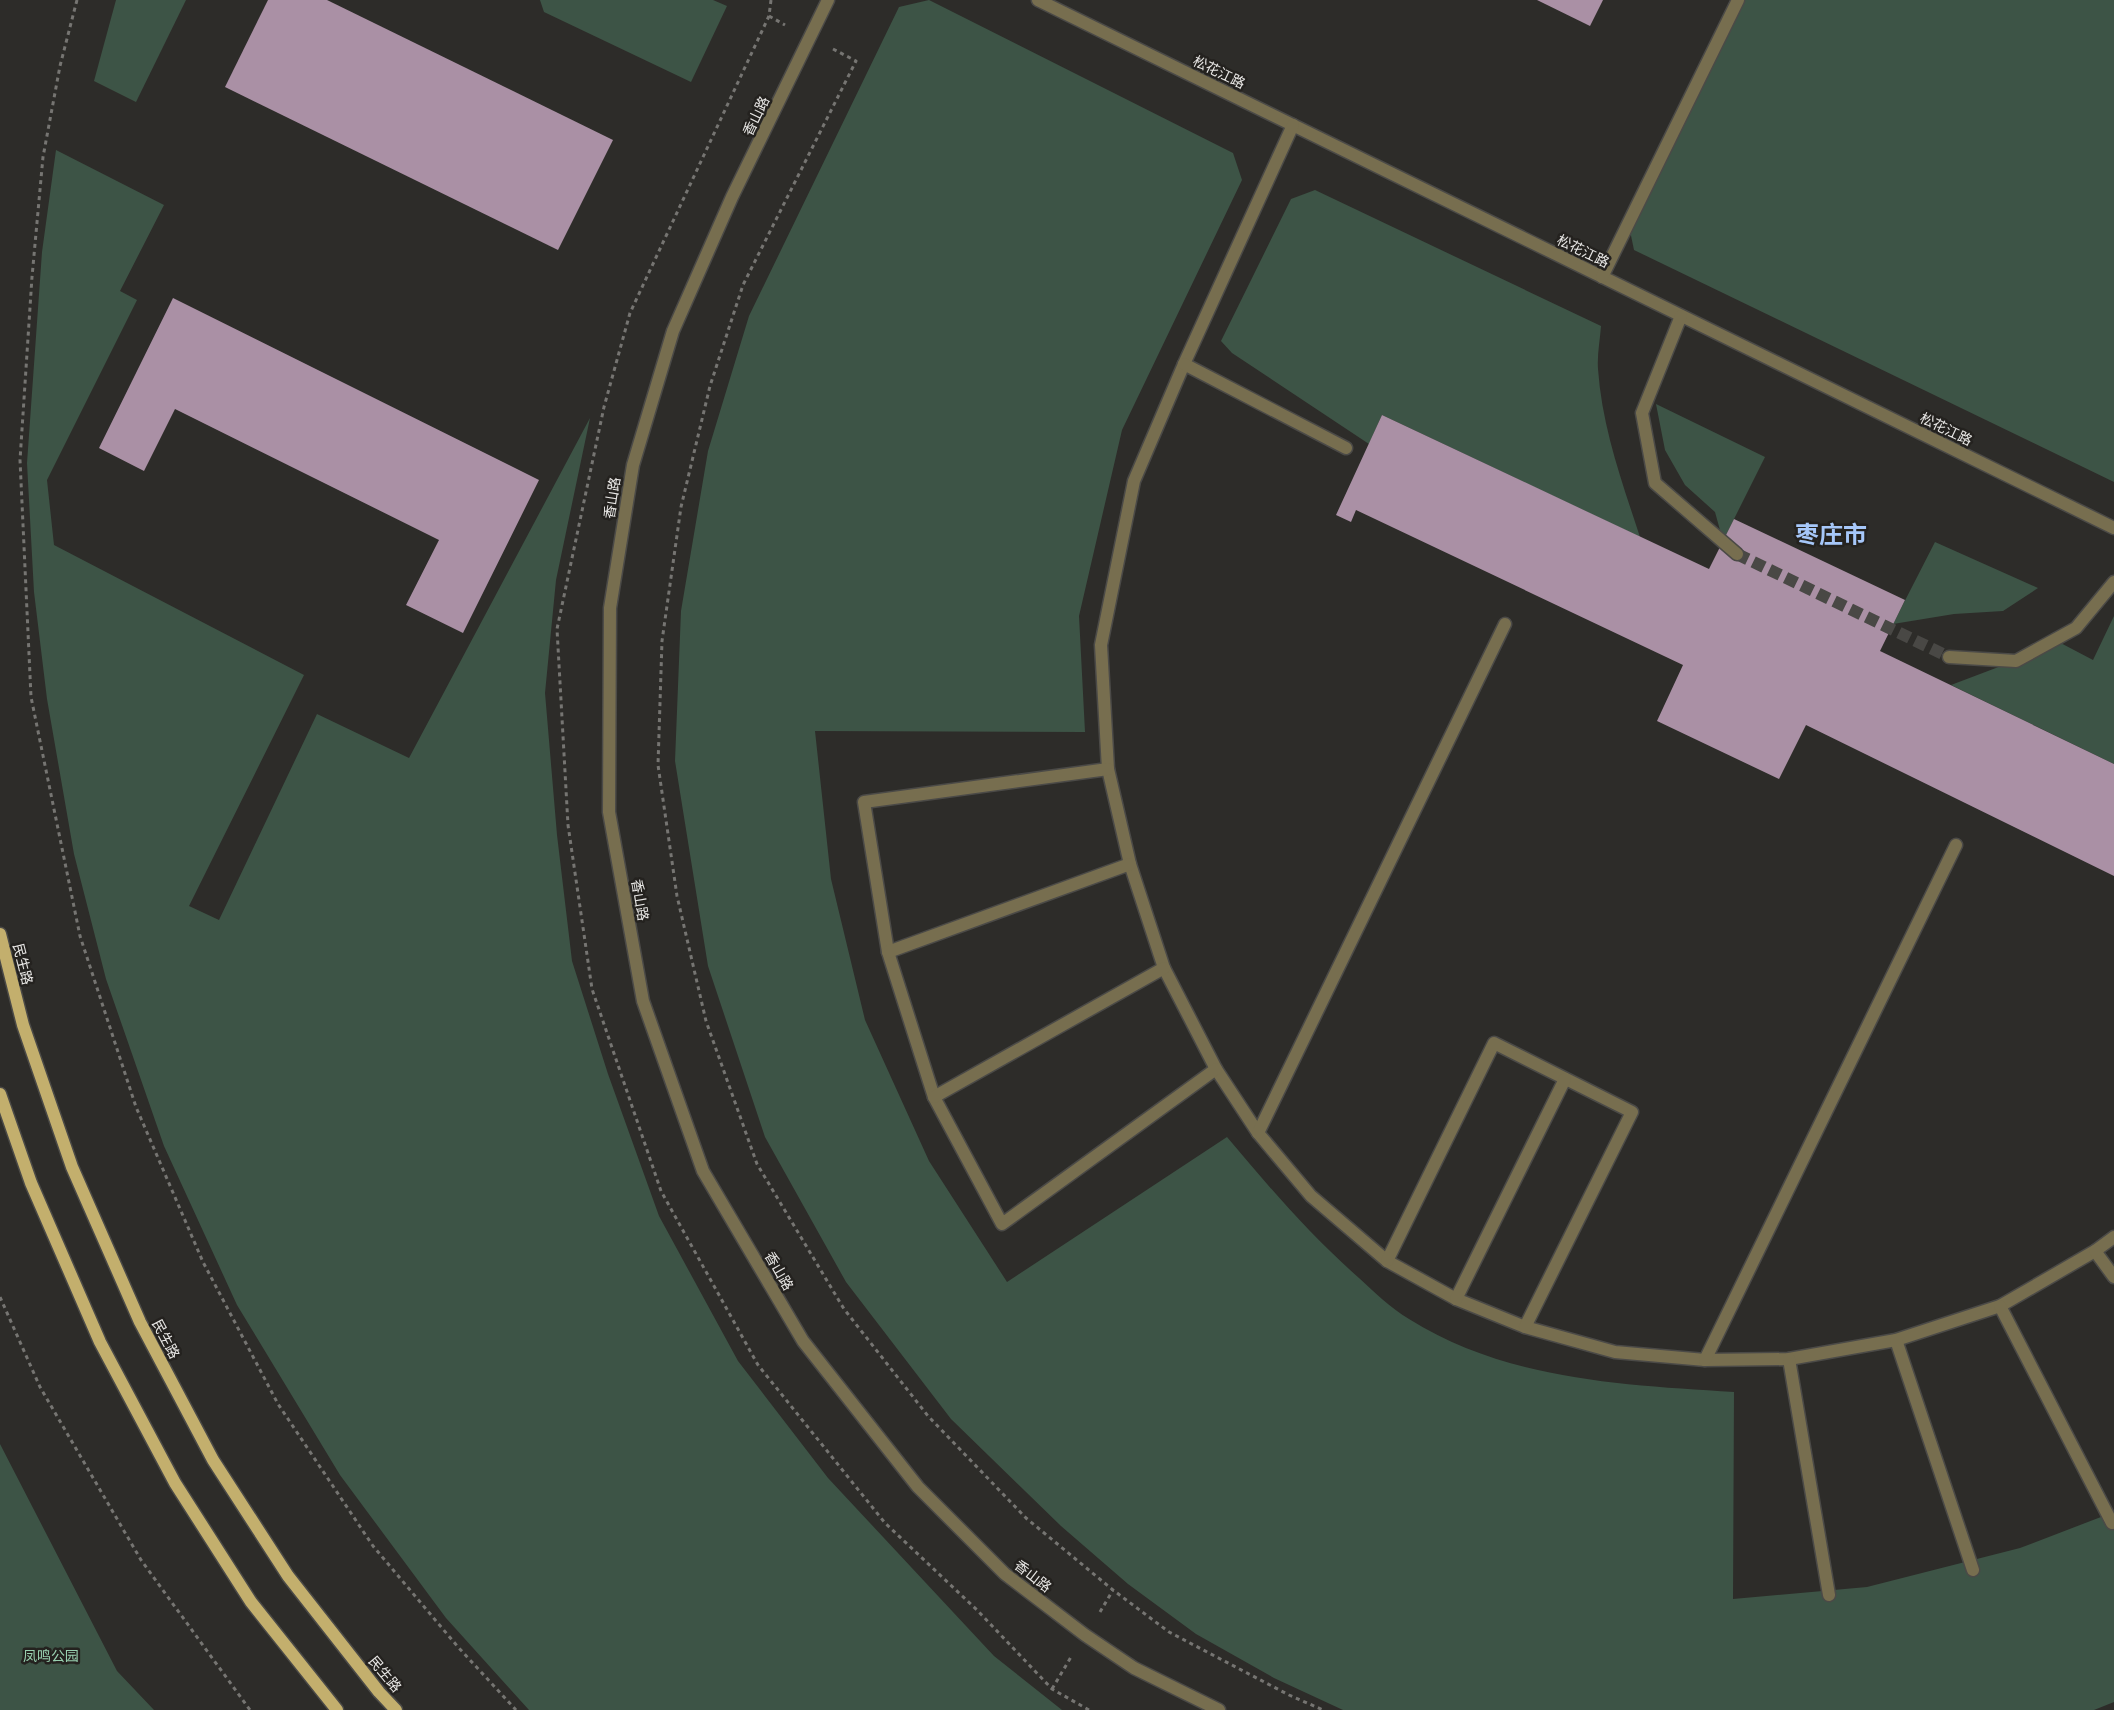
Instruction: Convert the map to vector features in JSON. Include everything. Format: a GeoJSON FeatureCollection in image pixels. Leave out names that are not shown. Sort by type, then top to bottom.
{"type":"FeatureCollection","features":[{"type":"Feature","properties":{"kind":"main road","name":"民生路"},"geometry":{"type":"LineString","coordinates":[[0,934],[23,1025],[72,1167],[140,1322],[213,1460],[288,1576],[379,1692],[396,1710]]}},
{"type":"Feature","properties":{"kind":"main road"},"geometry":{"type":"LineString","coordinates":[[0,1094],[31,1183],[100,1342],[175,1482],[251,1602],[337,1710]]}},
{"type":"Feature","properties":{"kind":"street","name":"香山路"},"geometry":{"type":"LineString","coordinates":[[828,0],[732,197],[673,331],[633,465],[610,608],[609,812],[643,1001],[703,1171],[803,1341],[918,1487],[998,1567],[1085,1635],[1134,1668],[1219,1710]]}},
{"type":"Feature","properties":{"kind":"street","name":"松花江路"},"geometry":{"type":"LineString","coordinates":[[1038,0],[2114,528]]}},
{"type":"Feature","properties":{"kind":"street"},"geometry":{"type":"LineString","coordinates":[[1602,277],[1738,0]]}},
{"type":"Feature","properties":{"kind":"street"},"geometry":{"type":"LineString","coordinates":[[1292,125],[1184,364],[1134,481],[1101,645],[1108,769],[1130,864],[1164,968],[1216,1070],[1258,1134],[1311,1196],[1387,1261],[1456,1300],[1525,1326],[1615,1352],[1705,1360],[1789,1358],[1896,1340],[2000,1306],[2095,1251],[2114,1237]]}},
{"type":"Feature","properties":{"kind":"street"},"geometry":{"type":"LineString","coordinates":[[1681,316],[1642,413],[1655,483],[1737,554]]}},
{"type":"Feature","properties":{"kind":"street"},"geometry":{"type":"LineString","coordinates":[[1184,364],[1346,448]]}},
{"type":"Feature","properties":{"kind":"street"},"geometry":{"type":"LineString","coordinates":[[1949,657],[2016,661],[2076,628],[2114,582]]}},
{"type":"Feature","properties":{"kind":"street"},"geometry":{"type":"LineString","coordinates":[[1258,1134],[1505,624]]}},
{"type":"Feature","properties":{"kind":"street"},"geometry":{"type":"LineString","coordinates":[[1108,769],[864,802],[888,952],[934,1097],[1002,1224],[1216,1070]]}},
{"type":"Feature","properties":{"kind":"street"},"geometry":{"type":"LineString","coordinates":[[1705,1360],[1956,845]]}},
{"type":"Feature","properties":{"kind":"street"},"geometry":{"type":"LineString","coordinates":[[888,952],[1130,864]]}},
{"type":"Feature","properties":{"kind":"street"},"geometry":{"type":"LineString","coordinates":[[934,1097],[1164,968]]}},
{"type":"Feature","properties":{"kind":"street"},"geometry":{"type":"LineString","coordinates":[[1387,1261],[1494,1043],[1632,1112],[1525,1326]]}},
{"type":"Feature","properties":{"kind":"street"},"geometry":{"type":"LineString","coordinates":[[1456,1300],[1565,1079]]}},
{"type":"Feature","properties":{"kind":"street"},"geometry":{"type":"LineString","coordinates":[[2095,1251],[2114,1276]]}},
{"type":"Feature","properties":{"kind":"street"},"geometry":{"type":"LineString","coordinates":[[2000,1306],[2112,1523]]}},
{"type":"Feature","properties":{"kind":"street"},"geometry":{"type":"LineString","coordinates":[[1896,1340],[1973,1570]]}},
{"type":"Feature","properties":{"kind":"street"},"geometry":{"type":"LineString","coordinates":[[1789,1358],[1829,1595]]}},
{"type":"Feature","properties":{"kind":"path"},"geometry":{"type":"LineString","coordinates":[[77,0],[60,66],[43,157],[32,277],[20,460],[31,697],[80,936],[136,1107],[203,1262],[278,1404],[373,1546],[458,1647],[516,1710]]}},
{"type":"Feature","properties":{"kind":"path"},"geometry":{"type":"LineString","coordinates":[[772,0],[768,16],[630,313],[604,407],[557,629],[568,825],[592,990],[661,1191],[758,1365],[885,1523],[977,1610],[1052,1689],[1089,1710]]}},
{"type":"Feature","properties":{"kind":"path"},"geometry":{"type":"LineString","coordinates":[[856,60],[743,285],[710,386],[681,507],[662,641],[658,765],[677,896],[706,1021],[757,1164],[844,1309],[928,1416],[1026,1518],[1113,1590],[1169,1632],[1289,1695],[1323,1710]]}},
{"type":"Feature","properties":{"kind":"path"},"geometry":{"type":"LineString","coordinates":[[0,1297],[40,1387],[141,1560],[250,1710]]}},
{"type":"Feature","properties":{"kind":"green space"},"geometry":{"type":"Polygon","coordinates":[[[116,0],[186,0],[136,102],[94,81],[116,0]]]}},
{"type":"Feature","properties":{"kind":"green space"},"geometry":{"type":"Polygon","coordinates":[[[540,0],[713,0],[727,6],[691,82],[544,12],[540,0]]]}},
{"type":"Feature","properties":{"kind":"green space"},"geometry":{"type":"Polygon","coordinates":[[[929,0],[1233,153],[1242,180],[1122,430],[1079,616],[1085,732],[815,731],[831,879],[865,1020],[929,1161],[1007,1282],[1227,1137],[1290,1210],[1341,1262],[1396,1310],[1446,1339],[1485,1355],[1525,1367],[1566,1376],[1650,1386],[1734,1392],[1733,1599],[1867,1587],[2020,1548],[2114,1512],[2114,1702],[2094,1710],[1343,1710],[1274,1678],[1196,1634],[1128,1584],[1061,1526],[951,1419],[846,1282],[765,1137],[708,966],[675,761],[681,611],[708,451],[749,316],[899,7],[929,0]]]}},
{"type":"Feature","properties":{"kind":"green space"},"geometry":{"type":"Polygon","coordinates":[[[1740,0],[2114,0],[2114,482],[1634,250],[1629,226],[1740,0]]]}},
{"type":"Feature","properties":{"kind":"green space"},"geometry":{"type":"Polygon","coordinates":[[[56,150],[164,205],[120,291],[137,300],[47,480],[54,545],[304,675],[189,906],[219,920],[317,714],[409,758],[590,418],[556,580],[545,693],[557,835],[572,961],[608,1074],[659,1216],[738,1361],[828,1478],[994,1656],[1062,1710],[529,1710],[446,1618],[340,1475],[237,1305],[164,1146],[106,979],[74,854],[47,699],[34,592],[27,463],[42,252],[56,150]]]}},
{"type":"Feature","properties":{"kind":"green space"},"geometry":{"type":"Polygon","coordinates":[[[1315,190],[1601,326],[1598,353],[1600,391],[1608,433],[1640,537],[1382,415],[1369,444],[1232,353],[1221,341],[1291,199],[1315,190]]]}},
{"type":"Feature","properties":{"kind":"green space"},"geometry":{"type":"Polygon","coordinates":[[[1656,404],[1765,457],[1723,541],[1715,512],[1685,485],[1665,450],[1656,404]]]}},
{"type":"Feature","properties":{"kind":"green space"},"geometry":{"type":"Polygon","coordinates":[[[1935,542],[2038,588],[2003,611],[1954,614],[1893,624],[1935,542]]]}},
{"type":"Feature","properties":{"kind":"green space"},"geometry":{"type":"Polygon","coordinates":[[[2114,616],[2114,764],[1951,685],[2017,660],[2053,639],[2093,660],[2114,616]]]}},
{"type":"Feature","properties":{"kind":"green space","name":"凤鸣公园"},"geometry":{"type":"Polygon","coordinates":[[[0,1444],[117,1671],[154,1710],[0,1710],[0,1444]]]}},
{"type":"Feature","properties":{"kind":"building"},"geometry":{"type":"Polygon","coordinates":[[[268,0],[327,0],[613,140],[558,250],[225,87],[268,0]]]}},
{"type":"Feature","properties":{"kind":"building"},"geometry":{"type":"Polygon","coordinates":[[[1537,0],[1603,0],[1590,26],[1537,0]]]}},
{"type":"Feature","properties":{"kind":"building"},"geometry":{"type":"Polygon","coordinates":[[[173,298],[539,480],[463,633],[406,605],[439,540],[175,409],[144,471],[99,448],[173,298]]]}},
{"type":"Feature","properties":{"kind":"building"},"geometry":{"type":"Polygon","coordinates":[[[1382,415],[1709,569],[1734,519],[1905,600],[1880,651],[2114,764],[2114,876],[1806,725],[1779,779],[1657,721],[1683,665],[1356,510],[1351,522],[1336,515],[1382,415]]]}},
{"type":"Feature","properties":{"kind":"tunnel"},"geometry":{"type":"LineString","coordinates":[[1737,554],[1949,657]]}},
{"type":"Feature","properties":{"kind":"district","name":"枣庄市"},"geometry":{"type":"Point","coordinates":[1831,535]}}]}
